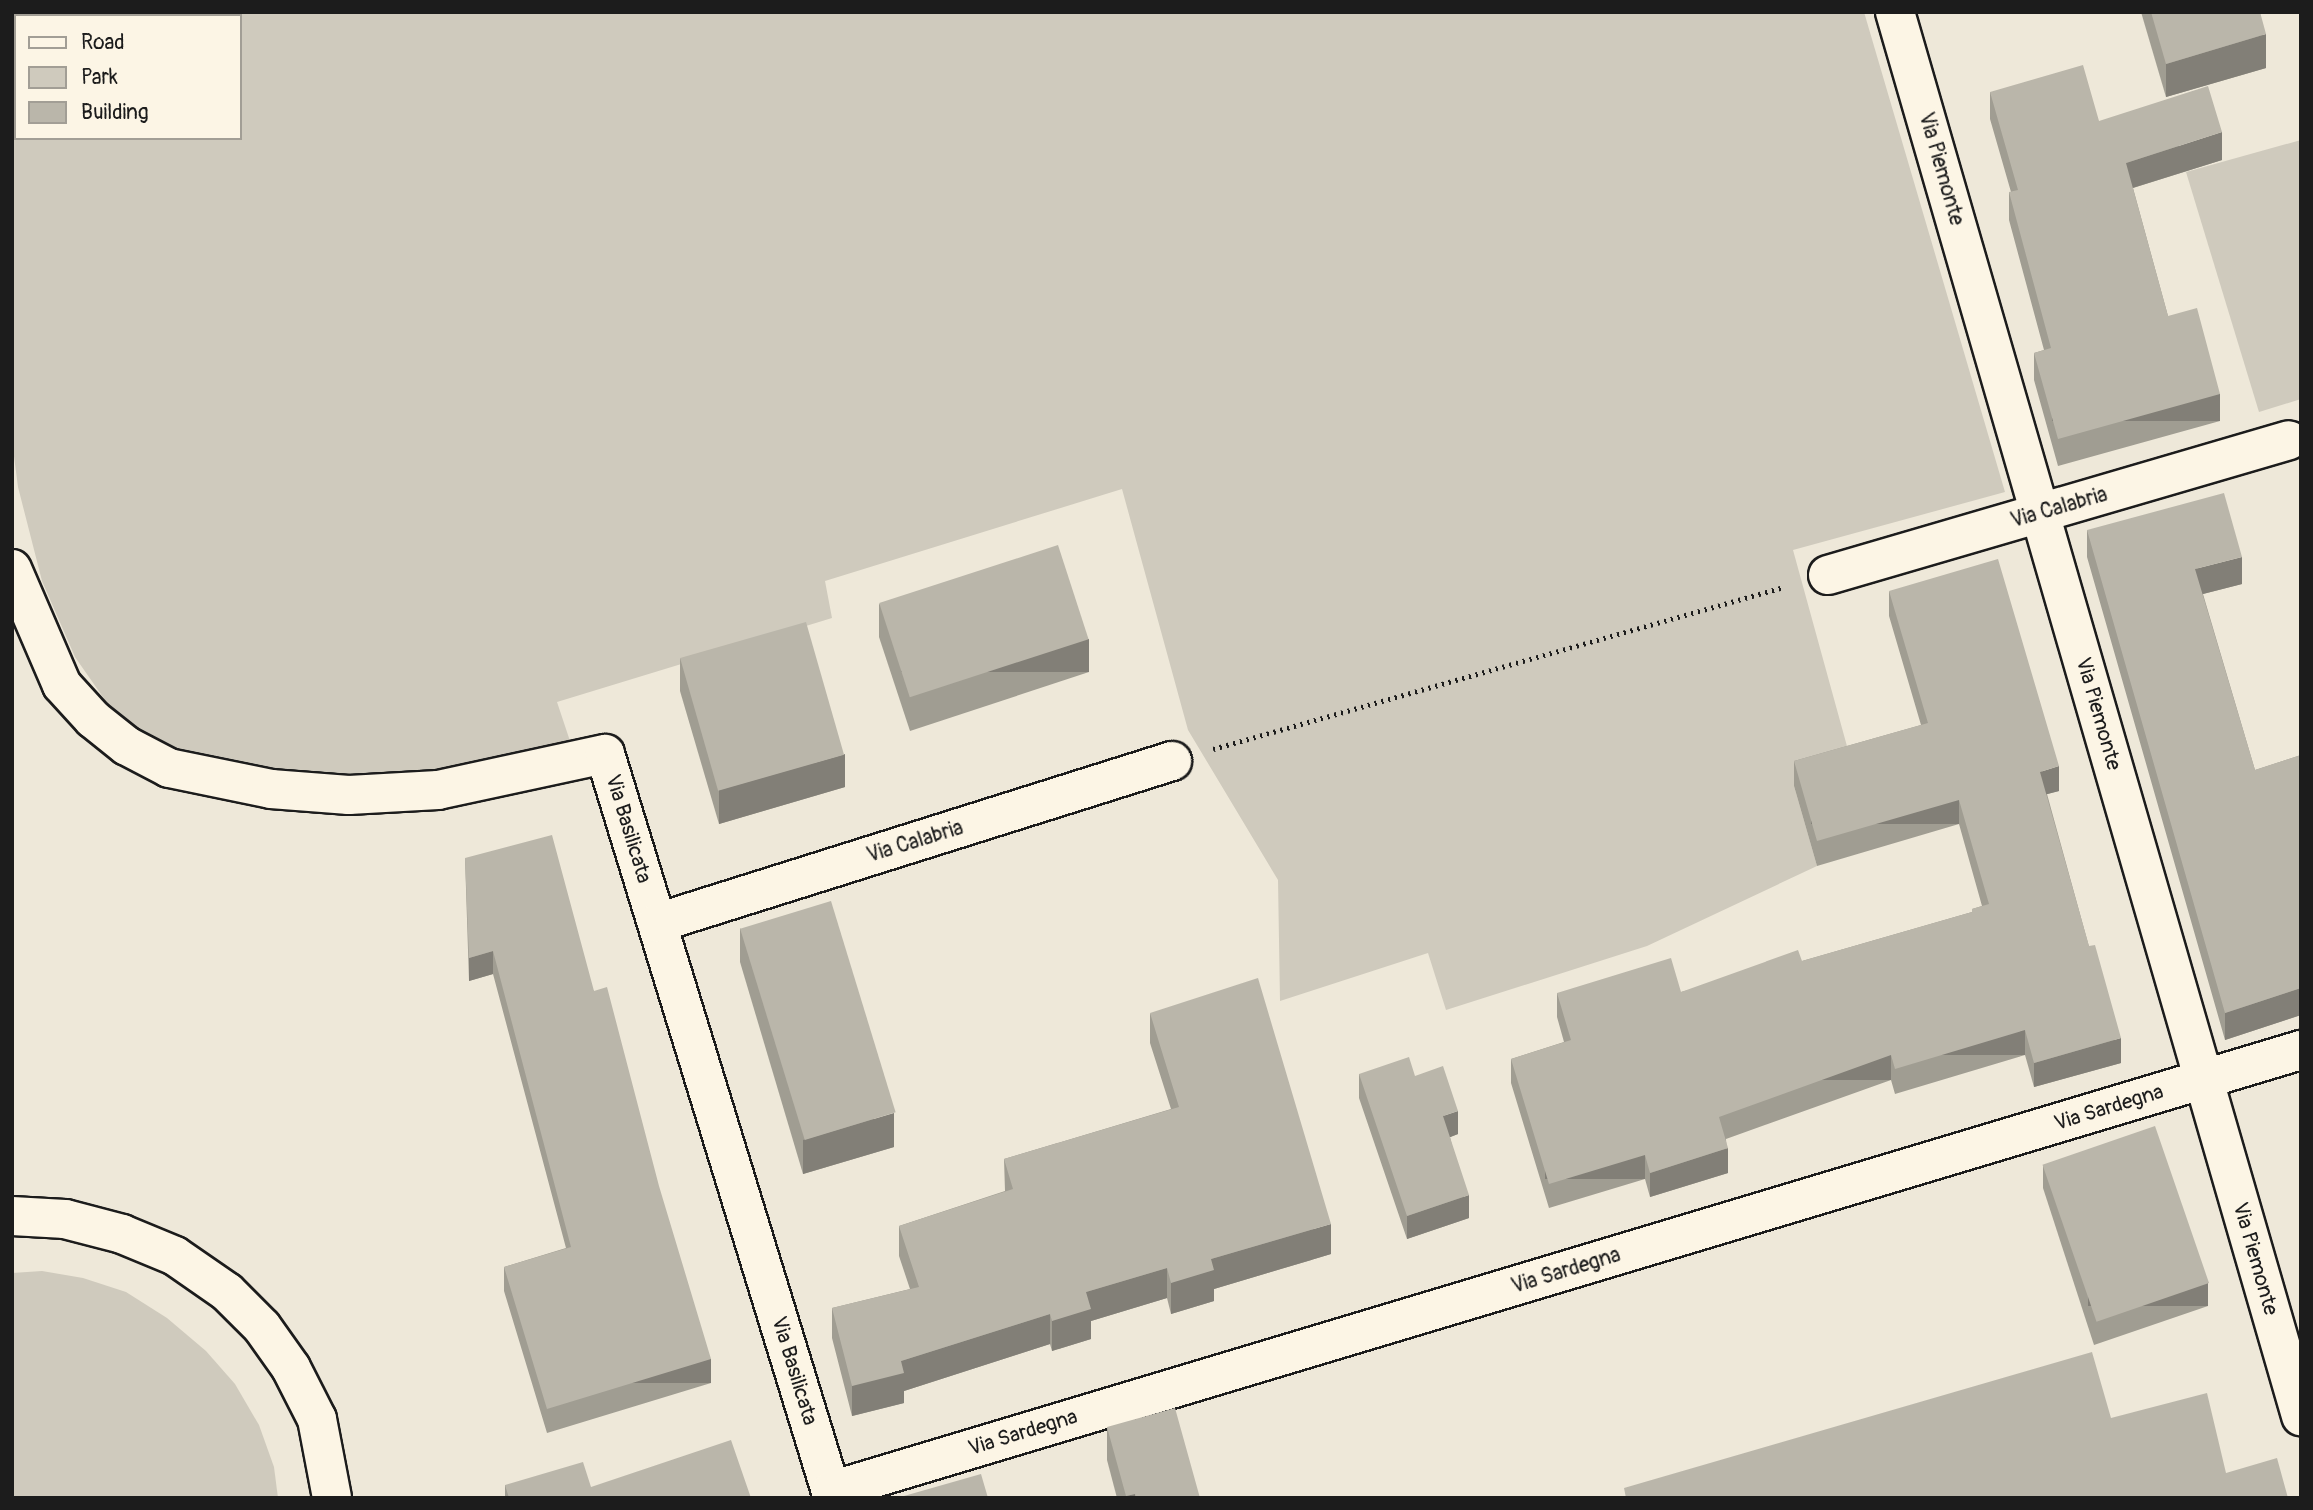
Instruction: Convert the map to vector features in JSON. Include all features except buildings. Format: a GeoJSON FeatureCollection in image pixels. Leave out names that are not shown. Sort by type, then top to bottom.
{"type":"FeatureCollection","features":[{"type":"Feature","properties":{"kind":"street","name":"Via Piemonte"},"geometry":{"type":"LineString","coordinates":[[1895,12],[2301,1416]]}},
{"type":"Feature","properties":{"kind":"street","name":"Via Calabria"},"geometry":{"type":"LineString","coordinates":[[1828,575],[2289,440]]}},
{"type":"Feature","properties":{"kind":"street","name":"Via Basilicata"},"geometry":{"type":"LineString","coordinates":[[12,569],[62,685],[93,719],[127,746],[169,768],[271,789],[349,795],[438,790],[605,754],[832,1494]]}},
{"type":"Feature","properties":{"kind":"street","name":"Via Calabria"},"geometry":{"type":"LineString","coordinates":[[657,923],[1172,761]]}},
{"type":"Feature","properties":{"kind":"street","name":"Via Sardegna"},"geometry":{"type":"LineString","coordinates":[[832,1494],[2301,1051]]}},
{"type":"Feature","properties":{"kind":"street"},"geometry":{"type":"LineString","coordinates":[[12,1216],[65,1219],[122,1234],[175,1256],[227,1292],[262,1327],[297,1378],[317,1419],[332,1498]]}},
{"type":"Feature","properties":{"kind":"path"},"geometry":{"type":"LineString","coordinates":[[1172,761],[1828,575]]}},
{"type":"Feature","properties":{"kind":"green space"},"geometry":{"type":"Polygon","coordinates":[[[12,12],[1864,12],[2005,492],[1793,550],[1853,768],[1794,786],[1817,866],[1647,946],[1446,1010],[1428,953],[1280,1001],[1278,880],[1188,730],[1122,489],[825,581],[832,618],[557,702],[571,744],[465,766],[391,773],[325,774],[266,770],[171,749],[128,725],[105,700],[75,657],[42,581],[18,487],[12,441],[12,12]]]}},
{"type":"Feature","properties":{"kind":"green space"},"geometry":{"type":"Polygon","coordinates":[[[2301,140],[2301,399],[2259,412],[2186,172],[2301,140]]]}},
{"type":"Feature","properties":{"kind":"green space"},"geometry":{"type":"Polygon","coordinates":[[[42,1271],[83,1278],[126,1292],[167,1318],[206,1351],[235,1384],[259,1425],[274,1467],[278,1498],[12,1498],[12,1273],[42,1271]]]}}]}
